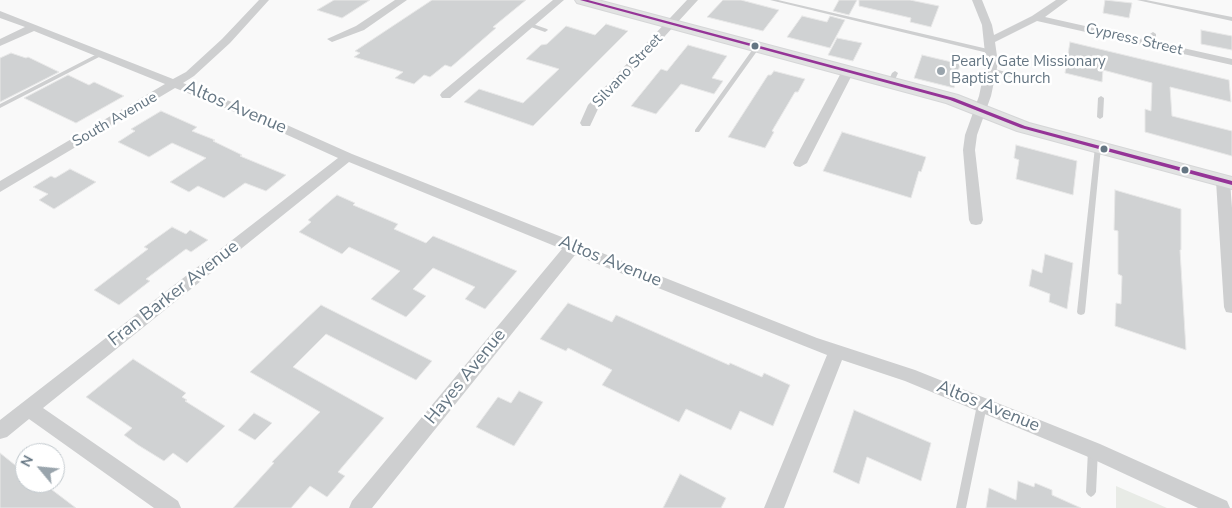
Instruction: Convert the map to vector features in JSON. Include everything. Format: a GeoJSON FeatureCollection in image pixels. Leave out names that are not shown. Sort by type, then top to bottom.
{"type":"FeatureCollection","features":[{"type":"Feature","properties":{"kind":"main road"},"geometry":{"type":"LineString","coordinates":[[582,0],[848,71],[893,78],[952,99],[1010,123],[1227,182]]}},
{"type":"Feature","properties":{"kind":"street","name":"South Avenue"},"geometry":{"type":"LineString","coordinates":[[0,187],[175,83],[209,58],[264,0]]}},
{"type":"Feature","properties":{"kind":"street"},"geometry":{"type":"LineString","coordinates":[[332,39],[360,28],[402,0]]}},
{"type":"Feature","properties":{"kind":"street"},"geometry":{"type":"LineString","coordinates":[[446,95],[559,0]]}},
{"type":"Feature","properties":{"kind":"street","name":"Silvano Street"},"geometry":{"type":"LineString","coordinates":[[586,123],[592,108],[693,0]]}},
{"type":"Feature","properties":{"kind":"street"},"geometry":{"type":"LineString","coordinates":[[976,220],[969,150],[971,135],[985,96],[991,70],[991,46],[988,25],[977,0]]}},
{"type":"Feature","properties":{"kind":"street"},"geometry":{"type":"LineString","coordinates":[[991,46],[1063,0]]}},
{"type":"Feature","properties":{"kind":"street","name":"Altos Avenue"},"geometry":{"type":"LineString","coordinates":[[0,14],[256,116],[347,158],[813,344],[909,375],[1093,450],[1220,508]]}},
{"type":"Feature","properties":{"kind":"street","name":"Cypress Street"},"geometry":{"type":"LineString","coordinates":[[1036,18],[1153,39],[1232,62]]}},
{"type":"Feature","properties":{"kind":"street"},"geometry":{"type":"LineString","coordinates":[[0,43],[34,27]]}},
{"type":"Feature","properties":{"kind":"street"},"geometry":{"type":"LineString","coordinates":[[800,163],[848,71]]}},
{"type":"Feature","properties":{"kind":"street","name":"Fran Barker Avenue"},"geometry":{"type":"LineString","coordinates":[[0,431],[347,158]]}},
{"type":"Feature","properties":{"kind":"street"},"geometry":{"type":"LineString","coordinates":[[1227,182],[1232,307]]}},
{"type":"Feature","properties":{"kind":"street","name":"Hayes Avenue"},"geometry":{"type":"LineString","coordinates":[[359,508],[573,247]]}},
{"type":"Feature","properties":{"kind":"street"},"geometry":{"type":"LineString","coordinates":[[774,508],[837,351]]}},
{"type":"Feature","properties":{"kind":"street"},"geometry":{"type":"LineString","coordinates":[[29,408],[171,508]]}},
{"type":"Feature","properties":{"kind":"lane"},"geometry":{"type":"LineString","coordinates":[[772,0],[991,46]]}},
{"type":"Feature","properties":{"kind":"lane"},"geometry":{"type":"LineString","coordinates":[[1139,0],[1232,19]]}},
{"type":"Feature","properties":{"kind":"lane"},"geometry":{"type":"LineString","coordinates":[[530,25],[545,30]]}},
{"type":"Feature","properties":{"kind":"lane"},"geometry":{"type":"LineString","coordinates":[[697,131],[757,47]]}},
{"type":"Feature","properties":{"kind":"lane"},"geometry":{"type":"LineString","coordinates":[[0,106],[101,54]]}},
{"type":"Feature","properties":{"kind":"lane"},"geometry":{"type":"LineString","coordinates":[[991,70],[1022,78]]}},
{"type":"Feature","properties":{"kind":"lane"},"geometry":{"type":"LineString","coordinates":[[1100,117],[1101,98]]}},
{"type":"Feature","properties":{"kind":"lane"},"geometry":{"type":"LineString","coordinates":[[1081,312],[1098,147]]}},
{"type":"Feature","properties":{"kind":"lane"},"geometry":{"type":"LineString","coordinates":[[961,508],[982,405]]}},
{"type":"Feature","properties":{"kind":"lane"},"geometry":{"type":"LineString","coordinates":[[1091,492],[1093,450]]}},
{"type":"Feature","properties":{"kind":"shaded area"},"geometry":{"type":"Polygon","coordinates":[[[1116,486],[1167,508],[1116,508],[1116,486]]]}},
{"type":"Feature","properties":{"kind":"building"},"geometry":{"type":"Polygon","coordinates":[[[334,0],[370,0],[342,18],[317,10],[334,0]]]}},
{"type":"Feature","properties":{"kind":"building"},"geometry":{"type":"Polygon","coordinates":[[[432,0],[526,0],[493,27],[496,28],[451,67],[445,65],[430,77],[424,75],[414,84],[395,78],[403,72],[354,57],[360,53],[355,51],[432,0]]]}},
{"type":"Feature","properties":{"kind":"building"},"geometry":{"type":"Polygon","coordinates":[[[723,0],[741,0],[779,10],[763,31],[707,17],[723,0]]]}},
{"type":"Feature","properties":{"kind":"building"},"geometry":{"type":"Polygon","coordinates":[[[839,0],[857,0],[849,15],[833,11],[839,0]]]}},
{"type":"Feature","properties":{"kind":"building"},"geometry":{"type":"Polygon","coordinates":[[[859,0],[910,0],[939,6],[931,27],[910,22],[911,18],[859,6],[859,0]]]}},
{"type":"Feature","properties":{"kind":"building"},"geometry":{"type":"Polygon","coordinates":[[[1105,0],[1132,3],[1129,18],[1103,13],[1105,0]]]}},
{"type":"Feature","properties":{"kind":"building"},"geometry":{"type":"Polygon","coordinates":[[[802,16],[827,22],[830,16],[845,20],[830,48],[787,37],[802,16]]]}},
{"type":"Feature","properties":{"kind":"building"},"geometry":{"type":"Polygon","coordinates":[[[606,24],[628,31],[533,126],[464,102],[479,89],[523,103],[559,69],[526,59],[541,45],[547,44],[566,26],[595,35],[606,24]]]}},
{"type":"Feature","properties":{"kind":"building"},"geometry":{"type":"Polygon","coordinates":[[[1201,30],[1232,36],[1232,50],[1201,44],[1201,30]]]}},
{"type":"Feature","properties":{"kind":"building"},"geometry":{"type":"Polygon","coordinates":[[[837,38],[862,43],[853,61],[828,55],[837,38]]]}},
{"type":"Feature","properties":{"kind":"building"},"geometry":{"type":"Polygon","coordinates":[[[1070,42],[1229,80],[1231,102],[1170,87],[1172,116],[1232,131],[1232,156],[1145,132],[1145,109],[1151,111],[1152,83],[1103,70],[1102,82],[1065,73],[1070,42]]]}},
{"type":"Feature","properties":{"kind":"building"},"geometry":{"type":"Polygon","coordinates":[[[688,45],[727,56],[712,78],[723,81],[714,94],[681,84],[656,114],[631,106],[661,69],[667,71],[688,45]]]}},
{"type":"Feature","properties":{"kind":"building"},"geometry":{"type":"Polygon","coordinates":[[[11,53],[28,57],[59,72],[0,102],[0,58],[11,53]]]}},
{"type":"Feature","properties":{"kind":"building"},"geometry":{"type":"Polygon","coordinates":[[[922,55],[960,64],[954,88],[914,78],[922,55]]]}},
{"type":"Feature","properties":{"kind":"building"},"geometry":{"type":"Polygon","coordinates":[[[774,71],[805,79],[772,131],[774,132],[765,148],[728,137],[768,75],[771,75],[774,71]]]}},
{"type":"Feature","properties":{"kind":"building"},"geometry":{"type":"Polygon","coordinates":[[[68,75],[89,85],[94,82],[124,96],[76,123],[24,98],[68,75]]]}},
{"type":"Feature","properties":{"kind":"building"},"geometry":{"type":"Polygon","coordinates":[[[161,111],[197,127],[192,131],[215,140],[213,141],[242,155],[240,156],[286,175],[266,191],[245,183],[224,198],[198,186],[189,192],[170,182],[206,158],[172,143],[149,157],[118,142],[135,131],[131,129],[161,111]]]}},
{"type":"Feature","properties":{"kind":"building"},"geometry":{"type":"Polygon","coordinates":[[[842,132],[926,157],[921,172],[919,171],[911,198],[823,171],[842,132]]]}},
{"type":"Feature","properties":{"kind":"building"},"geometry":{"type":"Polygon","coordinates":[[[1016,145],[1077,161],[1073,195],[1016,179],[1019,160],[1014,158],[1016,145]]]}},
{"type":"Feature","properties":{"kind":"building"},"geometry":{"type":"Polygon","coordinates":[[[70,169],[96,182],[54,209],[39,200],[48,194],[33,187],[51,176],[55,178],[70,169]]]}},
{"type":"Feature","properties":{"kind":"building"},"geometry":{"type":"Polygon","coordinates":[[[1115,190],[1181,209],[1180,250],[1186,350],[1115,326],[1116,303],[1121,304],[1122,276],[1118,274],[1118,231],[1114,230],[1115,190]]]}},
{"type":"Feature","properties":{"kind":"building"},"geometry":{"type":"Polygon","coordinates":[[[337,195],[355,203],[353,205],[398,224],[394,229],[426,243],[433,236],[517,271],[485,309],[465,299],[475,287],[433,268],[413,289],[426,296],[406,317],[371,299],[400,271],[349,247],[342,254],[299,232],[311,222],[308,220],[337,195]]]}},
{"type":"Feature","properties":{"kind":"building"},"geometry":{"type":"Polygon","coordinates":[[[172,227],[186,234],[190,230],[208,240],[191,252],[186,249],[146,279],[150,281],[119,305],[94,290],[148,249],[144,247],[172,227]]]}},
{"type":"Feature","properties":{"kind":"building"},"geometry":{"type":"Polygon","coordinates":[[[1045,254],[1073,263],[1067,309],[1049,302],[1050,294],[1029,286],[1032,269],[1042,273],[1045,254]]]}},
{"type":"Feature","properties":{"kind":"building"},"geometry":{"type":"Polygon","coordinates":[[[568,303],[612,322],[616,315],[729,365],[730,363],[762,377],[764,373],[790,385],[773,426],[740,411],[731,430],[686,409],[679,422],[602,385],[612,370],[568,348],[566,351],[540,339],[568,303]]]}},
{"type":"Feature","properties":{"kind":"building"},"geometry":{"type":"Polygon","coordinates":[[[321,305],[432,361],[416,380],[326,334],[293,367],[384,418],[338,472],[345,476],[327,497],[310,486],[291,508],[233,508],[274,463],[272,462],[320,412],[250,372],[321,305]]]}},
{"type":"Feature","properties":{"kind":"building"},"geometry":{"type":"Polygon","coordinates":[[[133,359],[186,393],[182,397],[187,400],[185,401],[225,426],[187,463],[173,453],[164,461],[138,445],[124,435],[132,428],[86,397],[133,359]]]}},
{"type":"Feature","properties":{"kind":"building"},"geometry":{"type":"Polygon","coordinates":[[[519,391],[543,402],[514,446],[476,427],[498,397],[511,403],[519,391]]]}},
{"type":"Feature","properties":{"kind":"building"},"geometry":{"type":"Polygon","coordinates":[[[854,410],[931,443],[921,481],[867,457],[859,484],[833,472],[854,410]]]}},
{"type":"Feature","properties":{"kind":"building"},"geometry":{"type":"Polygon","coordinates":[[[254,413],[272,423],[255,440],[238,430],[254,413]]]}},
{"type":"Feature","properties":{"kind":"building"},"geometry":{"type":"Polygon","coordinates":[[[0,453],[15,465],[15,493],[56,493],[76,508],[0,508],[0,453]]]}},
{"type":"Feature","properties":{"kind":"building"},"geometry":{"type":"Polygon","coordinates":[[[680,474],[726,498],[721,508],[663,508],[680,474]]]}},
{"type":"Feature","properties":{"kind":"building"},"geometry":{"type":"Polygon","coordinates":[[[1018,481],[1034,487],[1035,483],[1052,490],[1052,495],[1081,508],[986,508],[989,488],[1016,500],[1018,481]]]}},
{"type":"Feature","properties":{"kind":"transit line"},"geometry":{"type":"LineString","coordinates":[[582,0],[952,99],[1023,127],[1232,183]]}},
{"type":"Feature","properties":{"kind":"place","name":"Pearly Gate Missionary Baptist Church"},"geometry":{"type":"Point","coordinates":[941,71]}}]}
